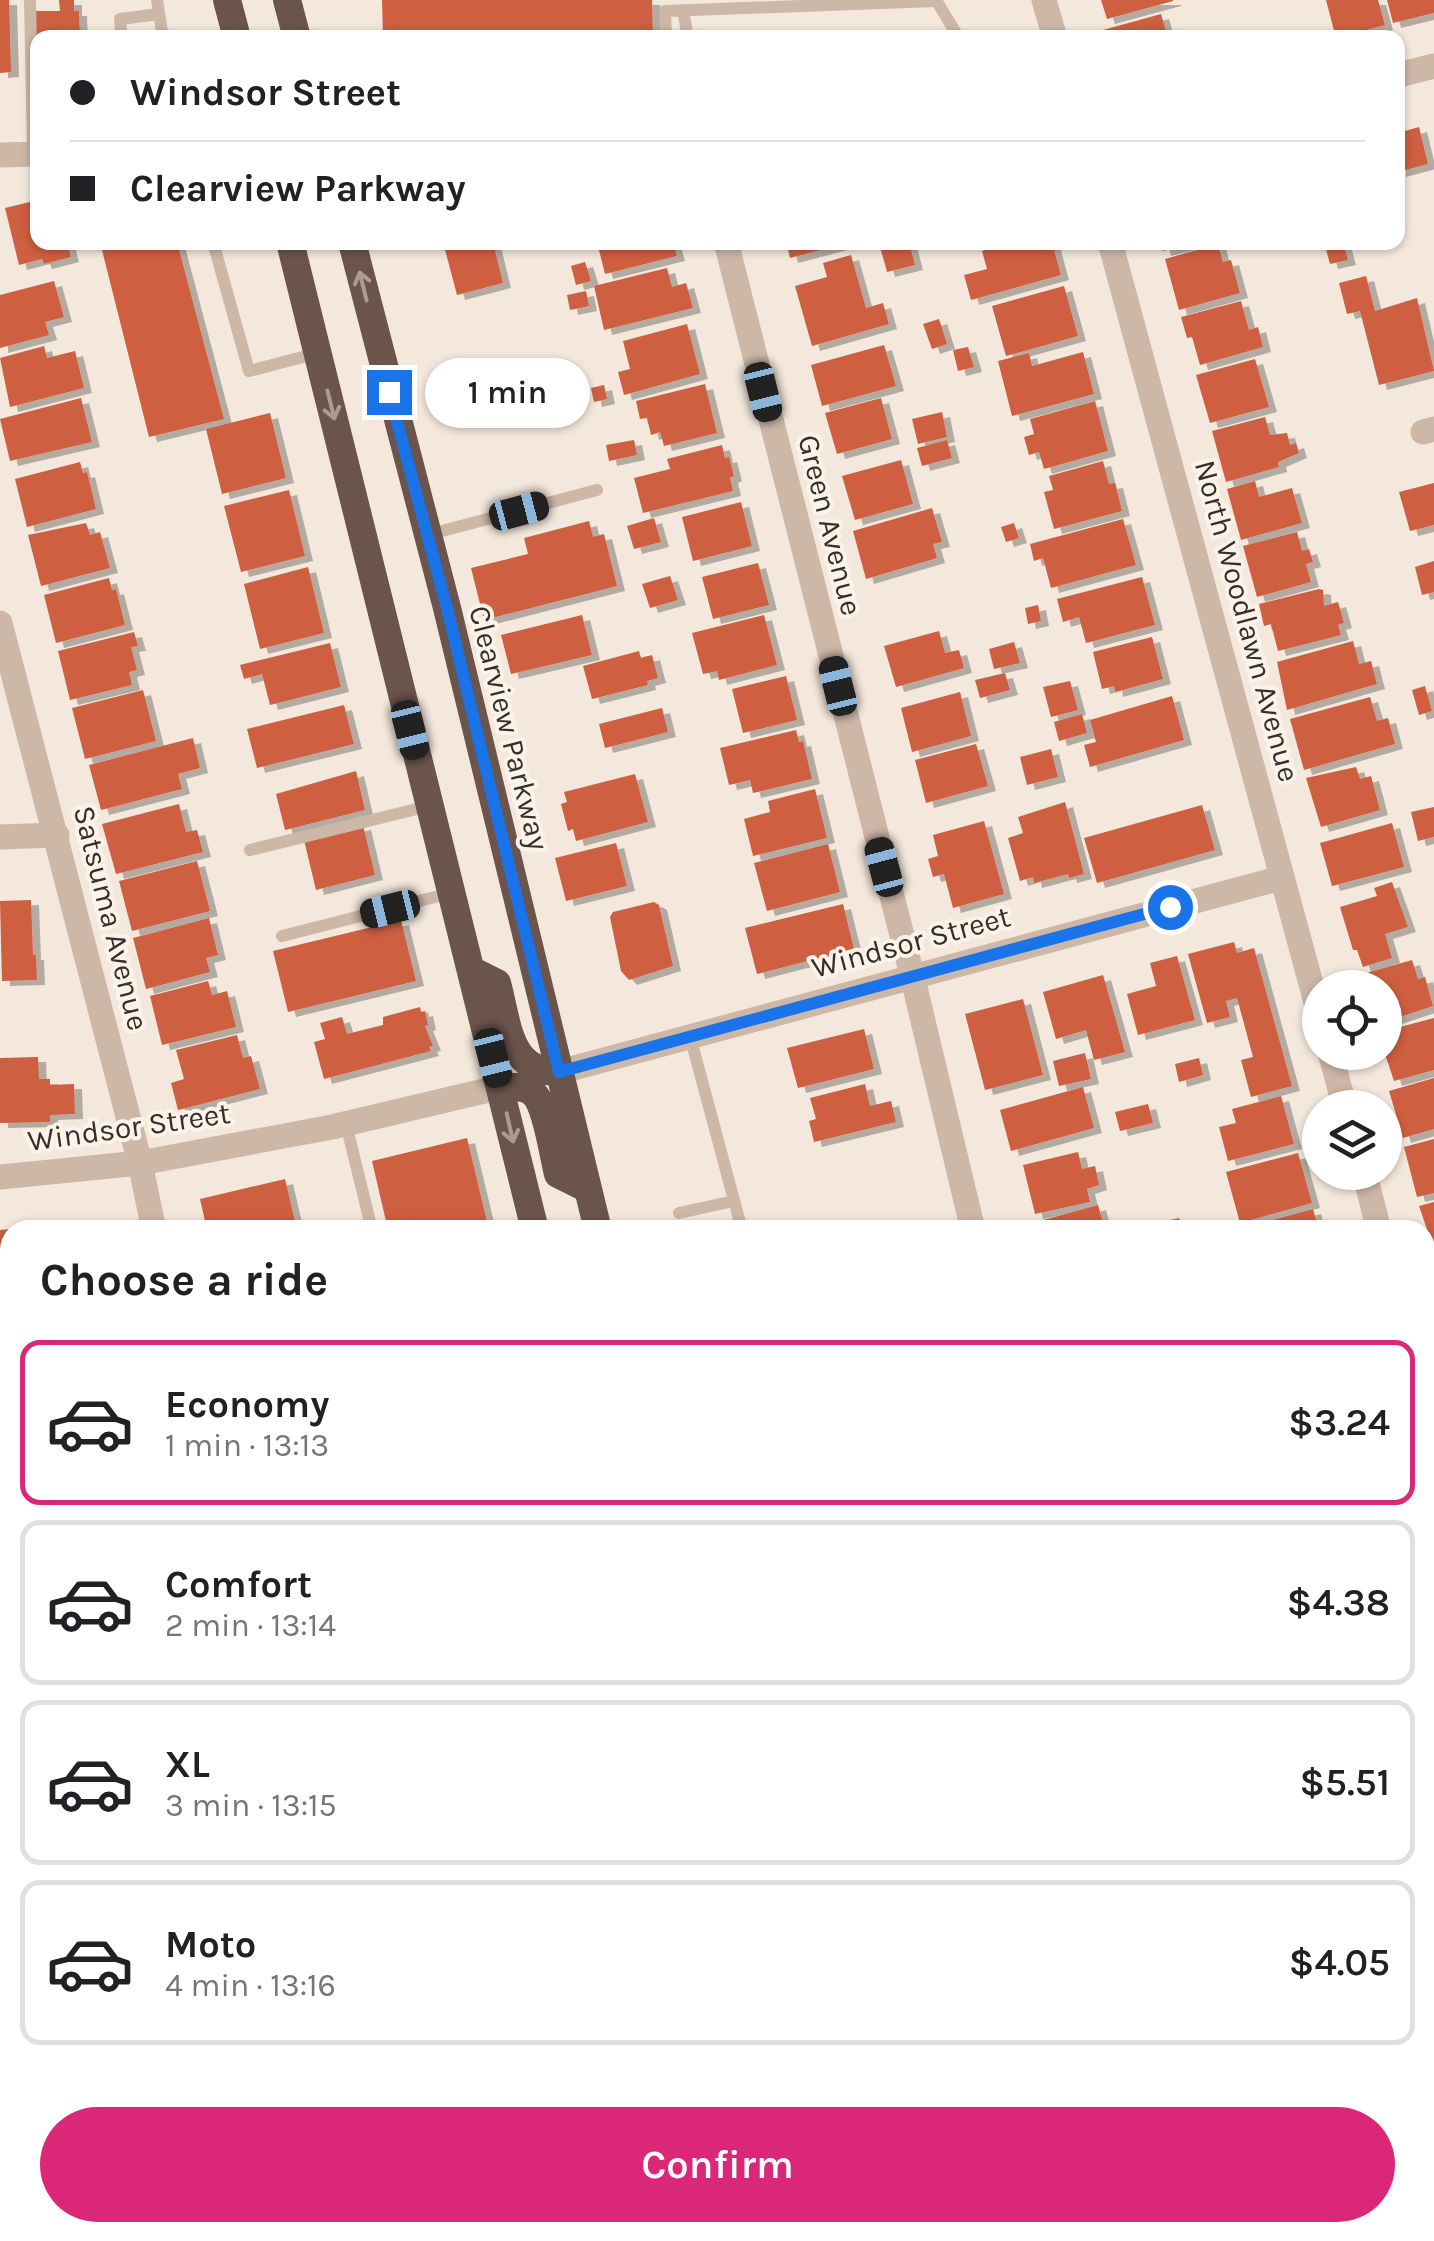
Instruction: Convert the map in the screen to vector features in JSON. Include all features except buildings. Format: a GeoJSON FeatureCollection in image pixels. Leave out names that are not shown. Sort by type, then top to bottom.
{"type":"FeatureCollection","features":[{"type":"Feature","properties":{"kind":"highway"},"geometry":{"type":"LineString","coordinates":[[227,0],[235,30]]}},
{"type":"Feature","properties":{"kind":"highway"},"geometry":{"type":"LineString","coordinates":[[287,0],[295,30]]}},
{"type":"Feature","properties":{"kind":"highway"},"geometry":{"type":"LineString","coordinates":[[292,250],[533,1220]]}},
{"type":"Feature","properties":{"kind":"highway","name":"Clearview Parkway"},"geometry":{"type":"LineString","coordinates":[[354,250],[596,1220]]}},
{"type":"Feature","properties":{"kind":"highway"},"geometry":{"type":"LineString","coordinates":[[471,970],[497,984],[515,1048],[526,1065],[542,1072],[559,1072]]}},
{"type":"Feature","properties":{"kind":"highway"},"geometry":{"type":"LineString","coordinates":[[500,1087],[532,1092],[541,1104],[558,1174],[588,1190]]}},
{"type":"Feature","properties":{"kind":"street"},"geometry":{"type":"LineString","coordinates":[[1044,0],[1052,30]]}},
{"type":"Feature","properties":{"kind":"street"},"geometry":{"type":"LineString","coordinates":[[1405,73],[1434,66]]}},
{"type":"Feature","properties":{"kind":"street"},"geometry":{"type":"LineString","coordinates":[[0,155],[30,154]]}},
{"type":"Feature","properties":{"kind":"street","name":"Green Avenue"},"geometry":{"type":"LineString","coordinates":[[728,250],[971,1220]]}},
{"type":"Feature","properties":{"kind":"street","name":"North Woodlawn Avenue"},"geometry":{"type":"LineString","coordinates":[[1112,250],[1307,970]]}},
{"type":"Feature","properties":{"kind":"street","name":"Satsuma Avenue"},"geometry":{"type":"LineString","coordinates":[[0,623],[152,1220]]}},
{"type":"Feature","properties":{"kind":"street"},"geometry":{"type":"LineString","coordinates":[[0,837],[57,835]]}},
{"type":"Feature","properties":{"kind":"street","name":"Windsor Street"},"geometry":{"type":"LineString","coordinates":[[559,1072],[1281,878]]}},
{"type":"Feature","properties":{"kind":"street","name":"Windsor Street"},"geometry":{"type":"LineString","coordinates":[[0,1178],[140,1163],[346,1124],[500,1087]]}},
{"type":"Feature","properties":{"kind":"street"},"geometry":{"type":"LineString","coordinates":[[1369,1190],[1376,1220]]}},
{"type":"Feature","properties":{"kind":"lane"},"geometry":{"type":"LineString","coordinates":[[30,0],[31,30]]}},
{"type":"Feature","properties":{"kind":"lane"},"geometry":{"type":"LineString","coordinates":[[666,6],[683,10],[936,0],[954,30]]}},
{"type":"Feature","properties":{"kind":"lane"},"geometry":{"type":"LineString","coordinates":[[121,30],[120,18],[158,7]]}},
{"type":"Feature","properties":{"kind":"lane"},"geometry":{"type":"LineString","coordinates":[[683,10],[687,30]]}},
{"type":"Feature","properties":{"kind":"lane"},"geometry":{"type":"LineString","coordinates":[[215,250],[249,371],[318,354]]}},
{"type":"Feature","properties":{"kind":"lane"},"geometry":{"type":"LineString","coordinates":[[427,535],[596,490]]}},
{"type":"Feature","properties":{"kind":"lane"},"geometry":{"type":"LineString","coordinates":[[250,850],[429,806]]}},
{"type":"Feature","properties":{"kind":"lane"},"geometry":{"type":"LineString","coordinates":[[282,936],[451,893]]}},
{"type":"Feature","properties":{"kind":"lane"},"geometry":{"type":"LineString","coordinates":[[690,1036],[739,1220]]}},
{"type":"Feature","properties":{"kind":"lane"},"geometry":{"type":"LineString","coordinates":[[346,1124],[370,1220]]}},
{"type":"Feature","properties":{"kind":"lane"},"geometry":{"type":"LineString","coordinates":[[679,1213],[734,1201]]}},
{"type":"Feature","properties":{"kind":"route"},"geometry":{"type":"LineString","coordinates":[[389,392],[447,608],[559,1072],[1170,907]]}}]}
